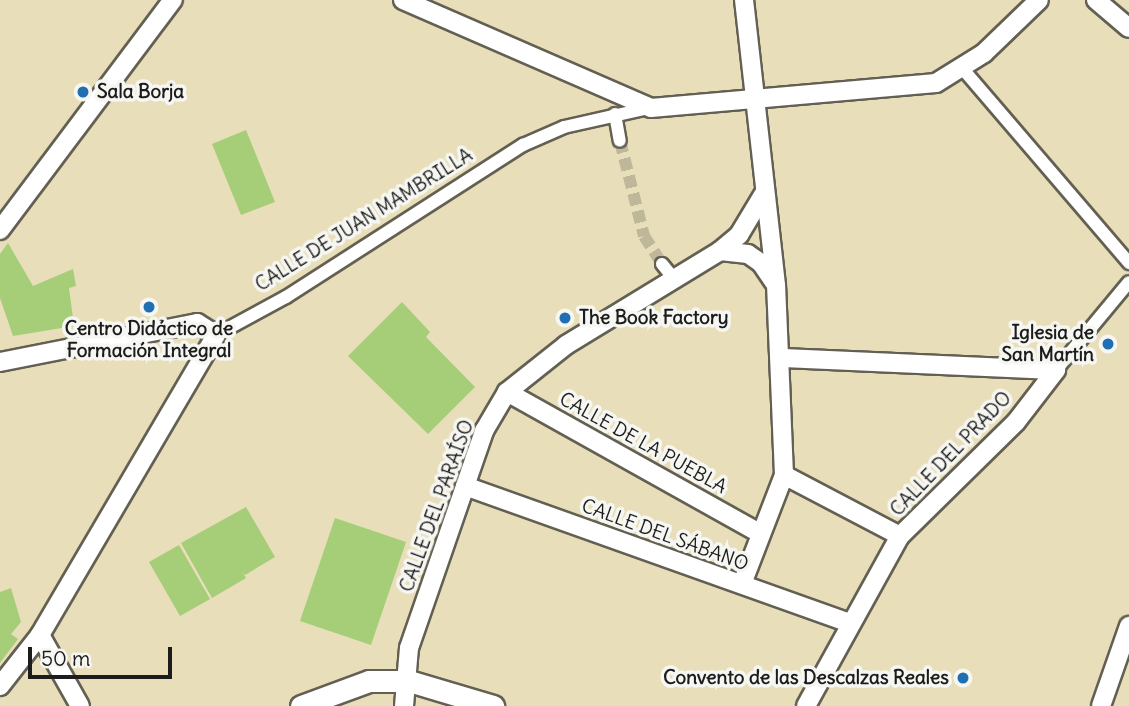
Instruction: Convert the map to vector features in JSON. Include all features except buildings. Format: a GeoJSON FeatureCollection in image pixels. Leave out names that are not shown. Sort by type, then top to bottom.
{"type":"FeatureCollection","features":[{"type":"Feature","properties":{"kind":"street"},"geometry":{"type":"LineString","coordinates":[[0,230],[173,0]]}},
{"type":"Feature","properties":{"kind":"street"},"geometry":{"type":"LineString","coordinates":[[404,0],[651,108]]}},
{"type":"Feature","properties":{"kind":"street"},"geometry":{"type":"LineString","coordinates":[[741,584],[758,532],[784,475],[776,285],[763,195],[744,0]]}},
{"type":"Feature","properties":{"kind":"street","name":"CALLE DE JUAN MAMBRILLA"},"geometry":{"type":"LineString","coordinates":[[216,335],[286,297],[523,145],[564,127],[651,108],[936,83],[961,68],[1040,0]]}},
{"type":"Feature","properties":{"kind":"street"},"geometry":{"type":"LineString","coordinates":[[1096,0],[1129,28]]}},
{"type":"Feature","properties":{"kind":"street"},"geometry":{"type":"LineString","coordinates":[[961,68],[1129,263]]}},
{"type":"Feature","properties":{"kind":"street"},"geometry":{"type":"LineString","coordinates":[[615,114],[620,141]]}},
{"type":"Feature","properties":{"kind":"street","name":"CALLE DEL PARAÍSO"},"geometry":{"type":"LineString","coordinates":[[404,706],[410,681],[409,648],[484,431],[507,391],[566,345],[720,251],[739,235],[763,195]]}},
{"type":"Feature","properties":{"kind":"street"},"geometry":{"type":"LineString","coordinates":[[720,251],[748,254],[761,262],[776,285]]}},
{"type":"Feature","properties":{"kind":"street"},"geometry":{"type":"LineString","coordinates":[[662,264],[674,279]]}},
{"type":"Feature","properties":{"kind":"street","name":"CALLE DEL PRADO"},"geometry":{"type":"LineString","coordinates":[[806,706],[900,536],[1016,422],[1129,282]]}},
{"type":"Feature","properties":{"kind":"street"},"geometry":{"type":"LineString","coordinates":[[0,362],[197,323],[216,335],[40,635],[0,686]]}},
{"type":"Feature","properties":{"kind":"street"},"geometry":{"type":"LineString","coordinates":[[781,358],[1056,370]]}},
{"type":"Feature","properties":{"kind":"street","name":"CALLE DE LA PUEBLA"},"geometry":{"type":"LineString","coordinates":[[507,391],[758,532]]}},
{"type":"Feature","properties":{"kind":"street"},"geometry":{"type":"LineString","coordinates":[[784,475],[900,536]]}},
{"type":"Feature","properties":{"kind":"street","name":"CALLE DEL SÁBANO"},"geometry":{"type":"LineString","coordinates":[[465,486],[850,623]]}},
{"type":"Feature","properties":{"kind":"street"},"geometry":{"type":"LineString","coordinates":[[1101,706],[1129,626]]}},
{"type":"Feature","properties":{"kind":"street"},"geometry":{"type":"LineString","coordinates":[[40,635],[80,706]]}},
{"type":"Feature","properties":{"kind":"street"},"geometry":{"type":"LineString","coordinates":[[300,706],[369,681],[410,681],[493,706]]}},
{"type":"Feature","properties":{"kind":"green space"},"geometry":{"type":"Polygon","coordinates":[[[246,130],[275,202],[241,215],[212,144],[246,130]]]}},
{"type":"Feature","properties":{"kind":"green space"},"geometry":{"type":"Polygon","coordinates":[[[8,243],[33,286],[73,269],[76,286],[69,288],[74,326],[13,336],[0,298],[0,254],[8,243]]]}},
{"type":"Feature","properties":{"kind":"green space"},"geometry":{"type":"Polygon","coordinates":[[[402,302],[430,332],[426,337],[475,387],[428,434],[348,356],[402,302]]]}},
{"type":"Feature","properties":{"kind":"green space"},"geometry":{"type":"Polygon","coordinates":[[[246,507],[275,557],[245,575],[242,571],[246,578],[212,598],[181,543],[246,507]]]}},
{"type":"Feature","properties":{"kind":"green space"},"geometry":{"type":"Polygon","coordinates":[[[335,518],[406,542],[371,645],[300,621],[335,518]]]}},
{"type":"Feature","properties":{"kind":"green space"},"geometry":{"type":"Polygon","coordinates":[[[179,545],[210,599],[180,616],[149,562],[179,545]]]}},
{"type":"Feature","properties":{"kind":"green space"},"geometry":{"type":"Polygon","coordinates":[[[11,588],[21,622],[11,634],[18,639],[0,663],[0,592],[11,588]]]}},
{"type":"Feature","properties":{"kind":"tunnel"},"geometry":{"type":"LineString","coordinates":[[620,141],[644,236],[662,264]]}},
{"type":"Feature","properties":{"kind":"place","name":"Sala Borja"},"geometry":{"type":"Point","coordinates":[83,92]}},
{"type":"Feature","properties":{"kind":"place","name":"Centro Didáctico de Formación Integral"},"geometry":{"type":"Point","coordinates":[149,307]}},
{"type":"Feature","properties":{"kind":"place","name":"The Book Factory"},"geometry":{"type":"Point","coordinates":[565,318]}},
{"type":"Feature","properties":{"kind":"place","name":"Iglesia de San Martín"},"geometry":{"type":"Point","coordinates":[1108,344]}},
{"type":"Feature","properties":{"kind":"place","name":"Convento de las Descalzas Reales"},"geometry":{"type":"Point","coordinates":[963,678]}}]}
